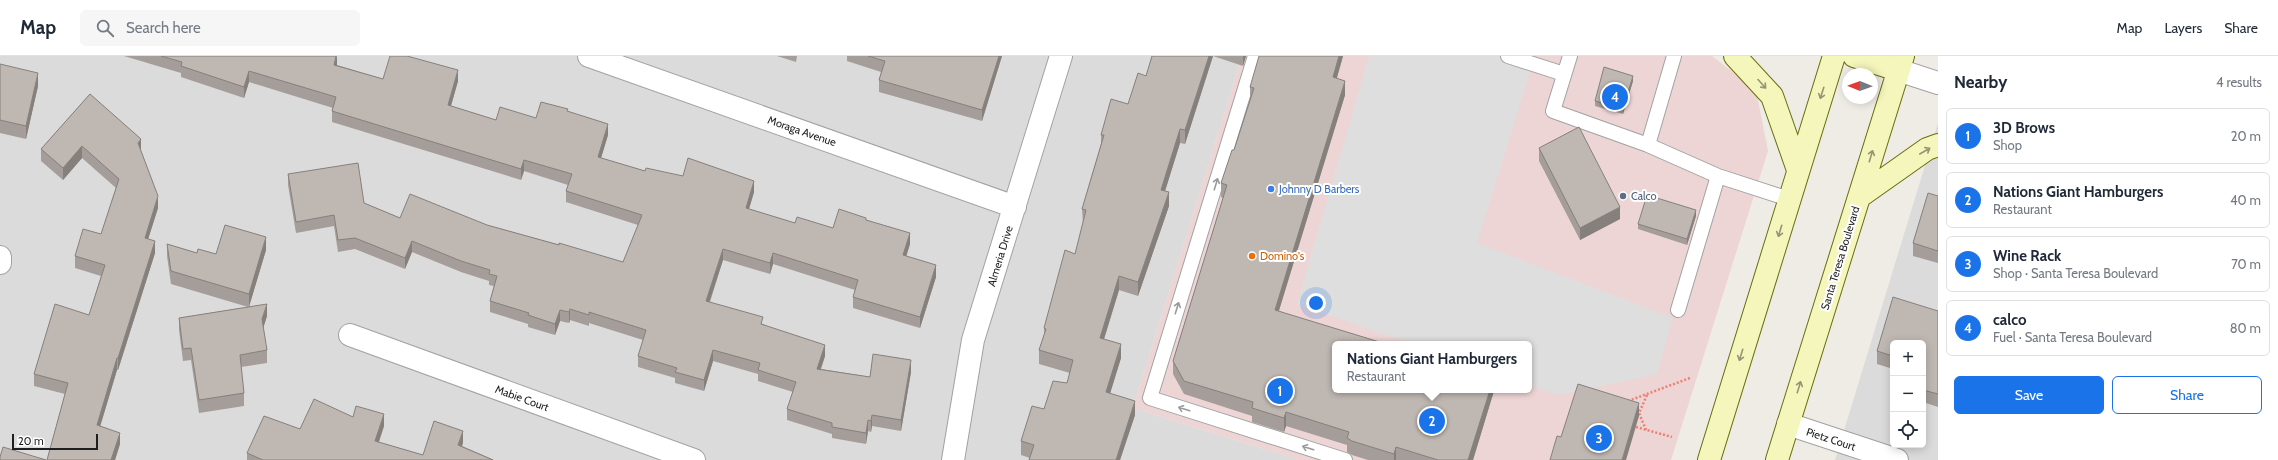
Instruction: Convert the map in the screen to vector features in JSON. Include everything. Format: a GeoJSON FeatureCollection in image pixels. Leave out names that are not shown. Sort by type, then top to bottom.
{"type":"FeatureCollection","features":[{"type":"Feature","properties":{"kind":"main road"},"geometry":{"type":"LineString","coordinates":[[1735,56],[1772,96],[1798,170]]}},
{"type":"Feature","properties":{"kind":"main road"},"geometry":{"type":"LineString","coordinates":[[1709,460],[1834,56]]}},
{"type":"Feature","properties":{"kind":"main road"},"geometry":{"type":"LineString","coordinates":[[1854,56],[1900,63]]}},
{"type":"Feature","properties":{"kind":"main road","name":"Santa Teresa Boulevard"},"geometry":{"type":"LineString","coordinates":[[1777,460],[1900,63]]}},
{"type":"Feature","properties":{"kind":"main road"},"geometry":{"type":"LineString","coordinates":[[1859,197],[1927,148],[1938,145]]}},
{"type":"Feature","properties":{"kind":"street","name":"Moraga Avenue"},"geometry":{"type":"LineString","coordinates":[[589,56],[1015,207]]}},
{"type":"Feature","properties":{"kind":"street","name":"Almeria Drive"},"geometry":{"type":"LineString","coordinates":[[953,460],[974,340],[1061,56]]}},
{"type":"Feature","properties":{"kind":"street"},"geometry":{"type":"LineString","coordinates":[[1900,63],[1938,82]]}},
{"type":"Feature","properties":{"kind":"street"},"geometry":{"type":"LineString","coordinates":[[0,257],[0,263]]}},
{"type":"Feature","properties":{"kind":"street","name":"Mabie Court"},"geometry":{"type":"LineString","coordinates":[[350,335],[694,460]]}},
{"type":"Feature","properties":{"kind":"street","name":"Pietz Court"},"geometry":{"type":"LineString","coordinates":[[1788,424],[1897,460]]}},
{"type":"Feature","properties":{"kind":"lane"},"geometry":{"type":"LineString","coordinates":[[1255,56],[1150,398],[1345,460]]}},
{"type":"Feature","properties":{"kind":"lane"},"geometry":{"type":"LineString","coordinates":[[1508,56],[1564,74]]}},
{"type":"Feature","properties":{"kind":"lane"},"geometry":{"type":"LineString","coordinates":[[1570,56],[1554,111],[1648,145],[1718,176],[1789,199]]}},
{"type":"Feature","properties":{"kind":"lane"},"geometry":{"type":"LineString","coordinates":[[1648,145],[1674,56]]}},
{"type":"Feature","properties":{"kind":"lane"},"geometry":{"type":"LineString","coordinates":[[1678,310],[1718,176]]}},
{"type":"Feature","properties":{"kind":"path"},"geometry":{"type":"LineString","coordinates":[[1625,402],[1690,378]]}},
{"type":"Feature","properties":{"kind":"path"},"geometry":{"type":"LineString","coordinates":[[1646,430],[1639,413],[1647,395]]}},
{"type":"Feature","properties":{"kind":"path"},"geometry":{"type":"LineString","coordinates":[[1636,427],[1672,437]]}},
{"type":"Feature","properties":{"kind":"shaded area"},"geometry":{"type":"Polygon","coordinates":[[[0,56],[1242,56],[1133,408],[1299,460],[0,460],[0,56]]]}},
{"type":"Feature","properties":{"kind":"shaded area"},"geometry":{"type":"Polygon","coordinates":[[[1242,56],[1712,56],[1756,90],[1768,151],[1671,460],[1299,460],[1133,408],[1242,56]]]}},
{"type":"Feature","properties":{"kind":"shaded area"},"geometry":{"type":"Polygon","coordinates":[[[1369,56],[1535,56],[1477,243],[1673,318],[1657,374],[1558,395],[1532,386],[1532,341],[1402,341],[1297,304],[1369,56]]]}},
{"type":"Feature","properties":{"kind":"shaded area"},"geometry":{"type":"Polygon","coordinates":[[[1938,123],[1938,460],[1835,460],[1938,123]]]}},
{"type":"Feature","properties":{"kind":"building"},"geometry":{"type":"Polygon","coordinates":[[[161,56],[336,56],[334,65],[383,79],[390,56],[407,56],[458,70],[448,105],[496,120],[500,107],[536,118],[541,102],[568,109],[567,111],[608,124],[598,157],[645,171],[646,168],[683,176],[688,158],[754,181],[746,208],[795,223],[797,217],[833,228],[839,209],[866,218],[866,220],[910,233],[903,255],[936,265],[920,317],[853,297],[858,280],[773,253],[770,263],[723,249],[706,301],[763,317],[761,324],[825,345],[817,369],[870,377],[873,354],[911,360],[901,420],[872,415],[871,421],[868,420],[866,433],[832,427],[832,423],[787,409],[796,382],[758,370],[760,363],[713,350],[704,380],[675,372],[677,368],[638,356],[646,330],[589,312],[589,315],[570,309],[569,312],[560,310],[555,324],[528,315],[529,313],[490,301],[497,276],[489,274],[490,270],[461,261],[412,241],[405,258],[355,238],[338,240],[334,215],[296,222],[288,174],[358,163],[364,203],[400,218],[410,194],[487,225],[559,245],[559,243],[623,262],[642,215],[566,191],[572,174],[524,160],[521,169],[332,111],[336,97],[249,71],[244,87],[181,66],[182,62],[161,56]]]}},
{"type":"Feature","properties":{"kind":"building"},"geometry":{"type":"Polygon","coordinates":[[[868,56],[999,56],[982,110],[879,80],[885,61],[868,56]]]}},
{"type":"Feature","properties":{"kind":"building"},"geometry":{"type":"Polygon","coordinates":[[[1152,56],[1209,56],[1185,130],[1180,129],[1161,190],[1169,192],[1138,282],[1119,276],[1100,338],[1121,344],[1106,392],[1135,401],[1116,460],[1029,460],[1034,445],[1021,441],[1032,406],[1044,409],[1053,381],[1067,383],[1073,360],[1039,350],[1046,329],[1044,328],[1065,250],[1075,254],[1086,210],[1082,209],[1104,135],[1101,135],[1111,99],[1128,104],[1138,73],[1146,76],[1152,56]]]}},
{"type":"Feature","properties":{"kind":"building"},"geometry":{"type":"Polygon","coordinates":[[[1259,56],[1339,56],[1333,77],[1345,81],[1275,310],[1376,341],[1332,341],[1332,393],[1489,393],[1468,460],[1438,460],[1396,447],[1394,454],[1352,441],[1347,438],[1349,432],[1286,412],[1284,418],[1252,408],[1253,402],[1184,381],[1173,361],[1227,185],[1221,183],[1232,150],[1234,150],[1254,88],[1250,87],[1259,56]]]}},
{"type":"Feature","properties":{"kind":"building"},"geometry":{"type":"Polygon","coordinates":[[[0,64],[38,73],[26,126],[0,120],[0,64]]]}},
{"type":"Feature","properties":{"kind":"building"},"geometry":{"type":"Polygon","coordinates":[[[1604,67],[1633,76],[1623,109],[1595,101],[1604,67]]]}},
{"type":"Feature","properties":{"kind":"building"},"geometry":{"type":"Polygon","coordinates":[[[90,94],[141,139],[138,143],[158,196],[145,238],[155,241],[97,425],[120,433],[111,460],[47,460],[68,383],[34,374],[55,304],[89,315],[105,265],[75,256],[83,229],[101,234],[119,179],[82,146],[63,168],[41,149],[90,94]]]}},
{"type":"Feature","properties":{"kind":"building"},"geometry":{"type":"Polygon","coordinates":[[[1579,127],[1620,207],[1580,228],[1539,148],[1579,127]]]}},
{"type":"Feature","properties":{"kind":"building"},"geometry":{"type":"Polygon","coordinates":[[[1928,193],[1938,196],[1938,251],[1913,243],[1928,193]]]}},
{"type":"Feature","properties":{"kind":"building"},"geometry":{"type":"Polygon","coordinates":[[[1647,195],[1696,210],[1687,239],[1638,224],[1647,195]]]}},
{"type":"Feature","properties":{"kind":"building"},"geometry":{"type":"Polygon","coordinates":[[[225,225],[266,237],[249,294],[171,271],[167,244],[197,253],[198,249],[216,254],[225,225]]]}},
{"type":"Feature","properties":{"kind":"building"},"geometry":{"type":"Polygon","coordinates":[[[1893,297],[1938,311],[1938,394],[1926,391],[1926,340],[1890,340],[1890,355],[1877,351],[1893,297]]]}},
{"type":"Feature","properties":{"kind":"building"},"geometry":{"type":"Polygon","coordinates":[[[267,304],[262,319],[267,350],[240,355],[244,393],[199,400],[191,348],[183,349],[179,318],[267,304]]]}},
{"type":"Feature","properties":{"kind":"building"},"geometry":{"type":"Polygon","coordinates":[[[1578,384],[1639,403],[1622,460],[1550,460],[1557,436],[1561,437],[1578,384]]]}},
{"type":"Feature","properties":{"kind":"building"},"geometry":{"type":"Polygon","coordinates":[[[314,399],[353,417],[356,406],[384,414],[375,441],[423,455],[434,421],[463,431],[458,445],[493,460],[263,460],[247,453],[264,416],[300,429],[314,399]]]}},
{"type":"Feature","properties":{"kind":"building"},"geometry":{"type":"Polygon","coordinates":[[[3,447],[46,460],[0,460],[3,447]]]}},
{"type":"Feature","properties":{"kind":"place","name":"calco"},"geometry":{"type":"Point","coordinates":[1615,97]}},
{"type":"Feature","properties":{"kind":"place","name":"Johnny D Barbers"},"geometry":{"type":"Point","coordinates":[1271,189]}},
{"type":"Feature","properties":{"kind":"place","name":"Calco"},"geometry":{"type":"Point","coordinates":[1623,196]}},
{"type":"Feature","properties":{"kind":"place","name":"Domino's"},"geometry":{"type":"Point","coordinates":[1252,256]}},
{"type":"Feature","properties":{"kind":"place","name":"3D Brows"},"geometry":{"type":"Point","coordinates":[1280,391]}},
{"type":"Feature","properties":{"kind":"place","name":"Nations Giant Hamburgers"},"geometry":{"type":"Point","coordinates":[1432,421]}},
{"type":"Feature","properties":{"kind":"place","name":"Wine Rack"},"geometry":{"type":"Point","coordinates":[1599,438]}}]}
